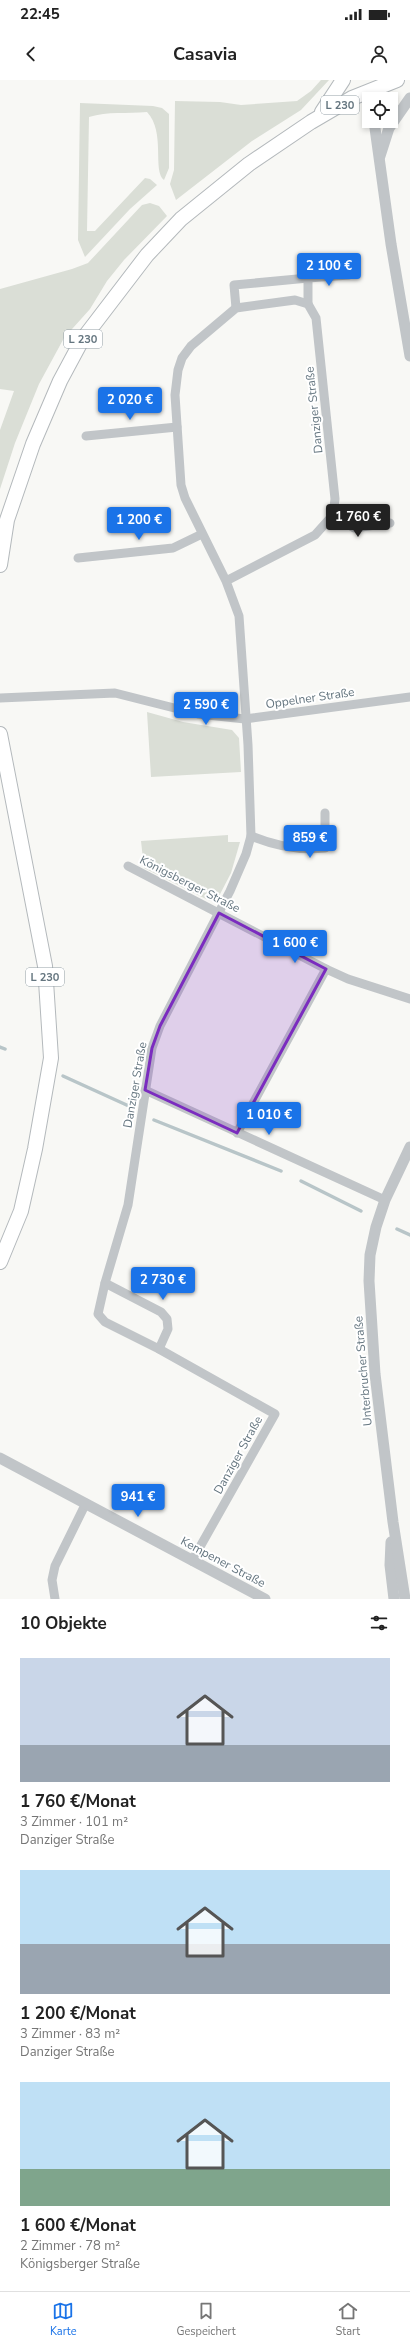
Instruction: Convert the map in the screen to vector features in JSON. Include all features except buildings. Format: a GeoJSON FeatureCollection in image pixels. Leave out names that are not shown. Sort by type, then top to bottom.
{"type":"FeatureCollection","features":[{"type":"Feature","properties":{"kind":"main road"},"geometry":{"type":"LineString","coordinates":[[311,122],[332,99],[344,80]]}},
{"type":"Feature","properties":{"kind":"main road","name":"L 230"},"geometry":{"type":"LineString","coordinates":[[0,565],[8,520],[33,444],[60,381],[82,340],[147,255],[181,219],[249,164],[311,122],[370,89],[397,80]]}},
{"type":"Feature","properties":{"kind":"main road","name":"L 230"},"geometry":{"type":"LineString","coordinates":[[0,734],[45,966],[51,1058],[35,1149],[21,1211],[0,1262]]}},
{"type":"Feature","properties":{"kind":"street"},"geometry":{"type":"LineString","coordinates":[[379,160],[390,128],[410,98]]}},
{"type":"Feature","properties":{"kind":"street"},"geometry":{"type":"LineString","coordinates":[[375,128],[410,356]]}},
{"type":"Feature","properties":{"kind":"street"},"geometry":{"type":"LineString","coordinates":[[308,304],[295,300],[236,308],[234,285],[349,275]]}},
{"type":"Feature","properties":{"kind":"street","name":"Danziger Straße"},"geometry":{"type":"LineString","coordinates":[[308,278],[308,304],[316,318],[335,499],[332,516]]}},
{"type":"Feature","properties":{"kind":"street","name":"Danziger Straße"},"geometry":{"type":"LineString","coordinates":[[192,1561],[275,1414],[159,1349],[105,1322],[98,1314],[105,1283],[128,1205],[152,1048],[160,1026],[219,913],[246,854],[251,836],[250,783],[239,616],[226,581],[202,534],[181,485],[175,395],[178,370],[182,358],[191,346],[236,308]]}},
{"type":"Feature","properties":{"kind":"street"},"geometry":{"type":"LineString","coordinates":[[86,436],[176,427]]}},
{"type":"Feature","properties":{"kind":"street"},"geometry":{"type":"LineString","coordinates":[[226,581],[314,536],[332,516],[354,528],[390,523]]}},
{"type":"Feature","properties":{"kind":"street"},"geometry":{"type":"LineString","coordinates":[[78,558],[173,548],[202,534]]}},
{"type":"Feature","properties":{"kind":"street","name":"Oppelner Straße"},"geometry":{"type":"LineString","coordinates":[[0,698],[115,693],[198,714],[245,719],[410,697]]}},
{"type":"Feature","properties":{"kind":"street"},"geometry":{"type":"LineString","coordinates":[[251,836],[292,849],[325,848],[324,814]]}},
{"type":"Feature","properties":{"kind":"street","name":"Königsberger Straße"},"geometry":{"type":"LineString","coordinates":[[128,866],[326,969],[348,979],[410,998]]}},
{"type":"Feature","properties":{"kind":"street"},"geometry":{"type":"LineString","coordinates":[[237,1133],[326,969]]}},
{"type":"Feature","properties":{"kind":"street"},"geometry":{"type":"LineString","coordinates":[[146,1090],[385,1200]]}},
{"type":"Feature","properties":{"kind":"street","name":"Unterbrucher Straße"},"geometry":{"type":"LineString","coordinates":[[405,1599],[393,1522],[375,1374],[369,1281],[370,1255],[376,1227],[385,1200],[410,1147]]}},
{"type":"Feature","properties":{"kind":"street"},"geometry":{"type":"LineString","coordinates":[[105,1283],[161,1312],[167,1319],[168,1329],[159,1349]]}},
{"type":"Feature","properties":{"kind":"street","name":"Kempener Straße"},"geometry":{"type":"LineString","coordinates":[[0,1458],[265,1599]]}},
{"type":"Feature","properties":{"kind":"street"},"geometry":{"type":"LineString","coordinates":[[55,1599],[52,1580],[54,1566],[86,1503]]}},
{"type":"Feature","properties":{"kind":"street"},"geometry":{"type":"LineString","coordinates":[[393,1522],[390,1565],[394,1599]]}},
{"type":"Feature","properties":{"kind":"highlighted area"},"geometry":{"type":"Polygon","coordinates":[[[219,913],[326,969],[237,1133],[145,1090],[152,1048],[160,1026],[219,913]]]}},
{"type":"Feature","properties":{"kind":"shaded area"},"geometry":{"type":"Polygon","coordinates":[[[321,80],[329,80],[301,110],[252,141],[176,200],[170,184],[174,170],[175,101],[220,102],[241,105],[297,101],[311,91],[321,80]]]}},
{"type":"Feature","properties":{"kind":"shaded area"},"geometry":{"type":"Polygon","coordinates":[[[80,103],[153,106],[162,108],[169,114],[169,168],[164,180],[159,168],[158,140],[156,130],[153,120],[147,112],[110,113],[89,117],[87,231],[95,231],[145,178],[150,179],[157,185],[130,209],[85,257],[78,240],[80,103]]]}},
{"type":"Feature","properties":{"kind":"shaded area"},"geometry":{"type":"Polygon","coordinates":[[[150,203],[159,206],[167,216],[124,260],[107,281],[90,309],[64,338],[39,384],[15,443],[0,489],[0,430],[14,391],[0,389],[0,289],[72,269],[88,263],[142,205],[150,203]]]}},
{"type":"Feature","properties":{"kind":"shaded area"},"geometry":{"type":"Polygon","coordinates":[[[147,712],[183,722],[232,730],[239,738],[241,772],[151,777],[147,712]]]}},
{"type":"Feature","properties":{"kind":"shaded area"},"geometry":{"type":"Polygon","coordinates":[[[228,835],[228,842],[240,842],[231,873],[218,898],[210,901],[144,868],[141,841],[228,835]]]}},
{"type":"Feature","properties":{"kind":"waterway"},"geometry":{"type":"LineString","coordinates":[[0,1047],[5,1049]]}},
{"type":"Feature","properties":{"kind":"waterway"},"geometry":{"type":"LineString","coordinates":[[63,1076],[131,1107]]}},
{"type":"Feature","properties":{"kind":"waterway"},"geometry":{"type":"LineString","coordinates":[[154,1120],[281,1171]]}},
{"type":"Feature","properties":{"kind":"waterway"},"geometry":{"type":"LineString","coordinates":[[301,1181],[361,1211]]}},
{"type":"Feature","properties":{"kind":"waterway"},"geometry":{"type":"LineString","coordinates":[[397,1229],[410,1235]]}}]}
